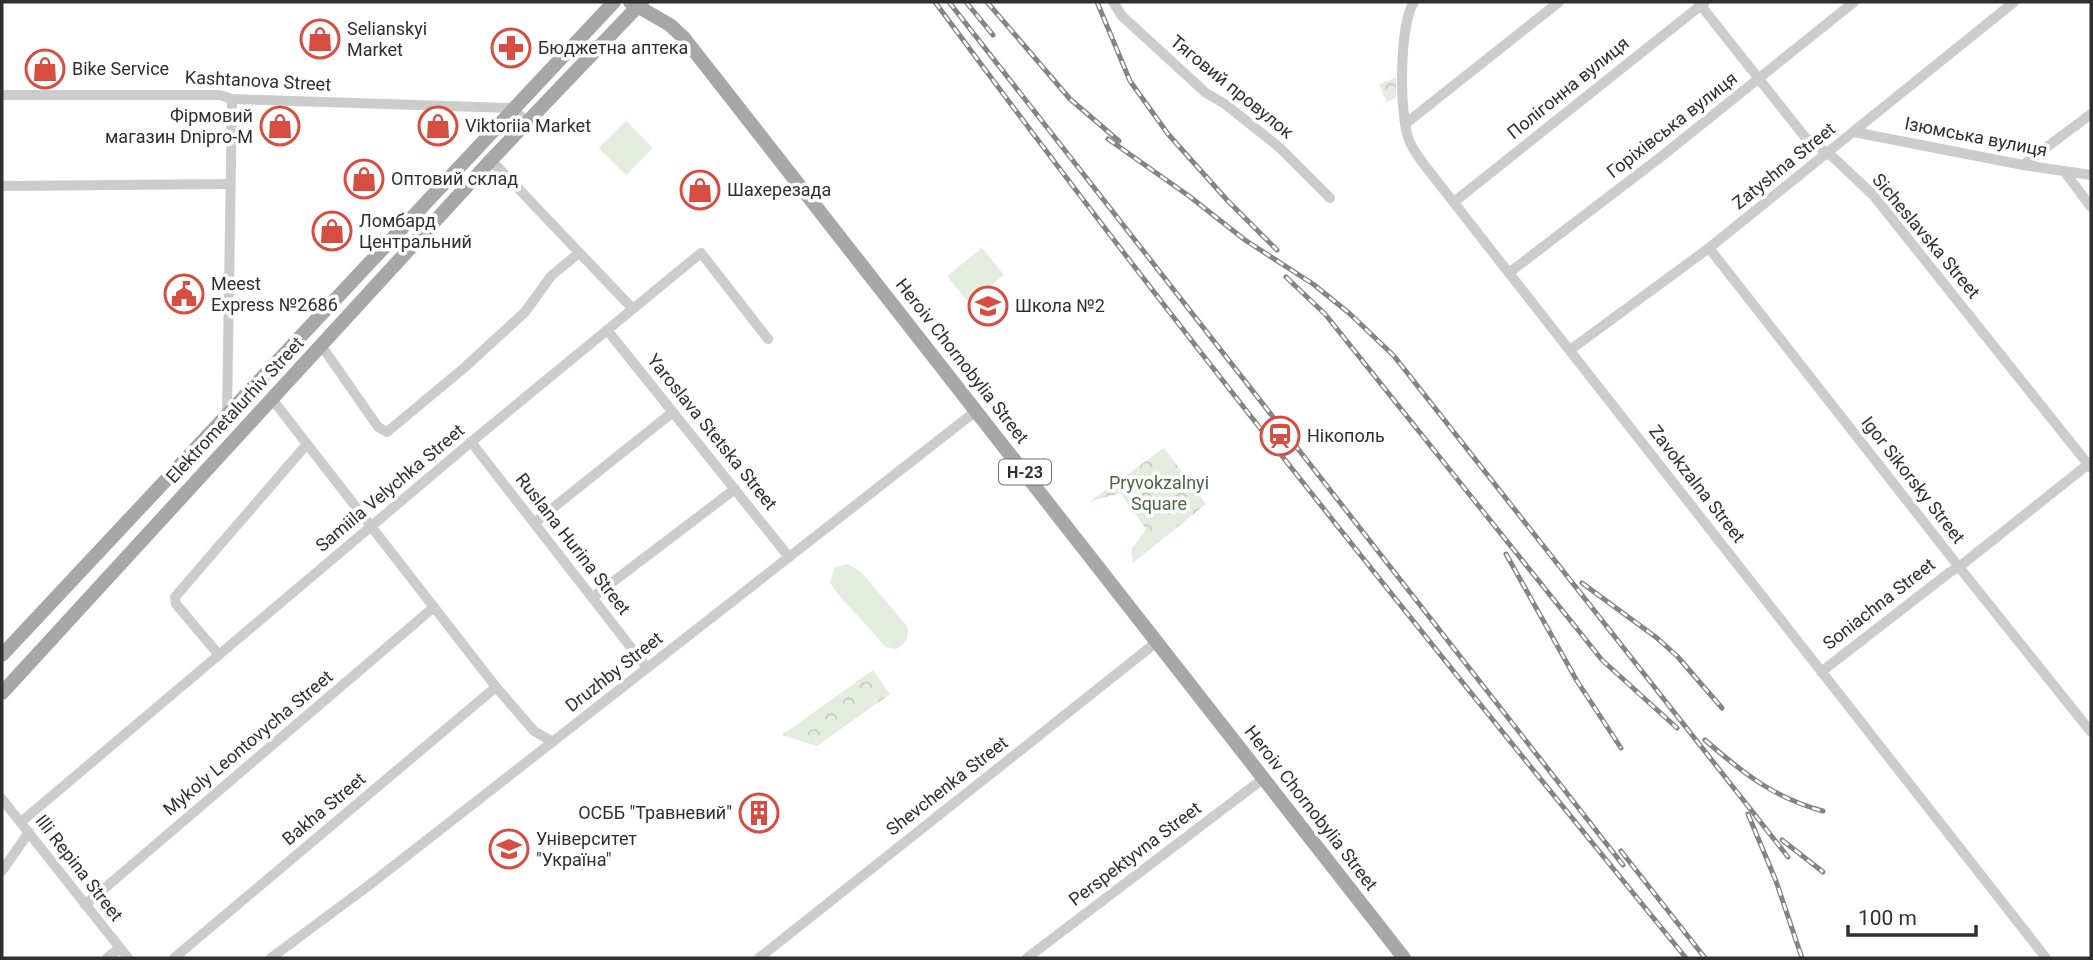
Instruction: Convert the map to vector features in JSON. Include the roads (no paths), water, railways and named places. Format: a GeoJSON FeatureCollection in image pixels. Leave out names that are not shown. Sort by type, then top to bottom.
{"type":"FeatureCollection","features":[{"type":"Feature","properties":{"kind":"main road","name":"Elektrometalurhiv Street"},"geometry":{"type":"LineString","coordinates":[[2,655],[614,2]]}},
{"type":"Feature","properties":{"kind":"main road","name":"Elektrometalurhiv Street"},"geometry":{"type":"LineString","coordinates":[[2,693],[637,3]]}},
{"type":"Feature","properties":{"kind":"main road","name":"Heroiv Chornobylia Street"},"geometry":{"type":"LineString","coordinates":[[637,3],[684,37],[1404,958]]}},
{"type":"Feature","properties":{"kind":"street","name":"Тяговий провулок"},"geometry":{"type":"LineString","coordinates":[[1113,2],[1122,16],[1206,93],[1225,104],[1279,147],[1330,198]]}},
{"type":"Feature","properties":{"kind":"street","name":"Zavokzalna Street"},"geometry":{"type":"LineString","coordinates":[[1414,2],[1409,9],[1403,60],[1402,100],[1409,142],[2046,958]]}},
{"type":"Feature","properties":{"kind":"street"},"geometry":{"type":"LineString","coordinates":[[1405,124],[1559,2]]}},
{"type":"Feature","properties":{"kind":"street","name":"Горіхівська вулиця"},"geometry":{"type":"LineString","coordinates":[[1510,272],[1613,194],[1854,2]]}},
{"type":"Feature","properties":{"kind":"street","name":"Zatyshna Street"},"geometry":{"type":"LineString","coordinates":[[1570,350],[1709,248],[2014,2]]}},
{"type":"Feature","properties":{"kind":"street","name":"Sicheslavska Street"},"geometry":{"type":"LineString","coordinates":[[1701,3],[1805,137],[1873,195],[2090,465]]}},
{"type":"Feature","properties":{"kind":"street","name":"Полігонна вулиця"},"geometry":{"type":"LineString","coordinates":[[1454,202],[1701,3]]}},
{"type":"Feature","properties":{"kind":"street","name":"Kashtanova Street"},"geometry":{"type":"LineString","coordinates":[[2,95],[220,95],[232,99],[512,108]]}},
{"type":"Feature","properties":{"kind":"street"},"geometry":{"type":"LineString","coordinates":[[227,414],[232,99]]}},
{"type":"Feature","properties":{"kind":"street"},"geometry":{"type":"LineString","coordinates":[[512,108],[527,122]]}},
{"type":"Feature","properties":{"kind":"street"},"geometry":{"type":"LineString","coordinates":[[2022,165],[2091,114]]}},
{"type":"Feature","properties":{"kind":"street","name":"Ізюмська вулиця"},"geometry":{"type":"LineString","coordinates":[[1854,132],[2022,165],[2091,175]]}},
{"type":"Feature","properties":{"kind":"street"},"geometry":{"type":"LineString","coordinates":[[491,160],[633,309]]}},
{"type":"Feature","properties":{"kind":"street"},"geometry":{"type":"LineString","coordinates":[[2064,171],[2091,207]]}},
{"type":"Feature","properties":{"kind":"street"},"geometry":{"type":"LineString","coordinates":[[2,186],[230,184]]}},
{"type":"Feature","properties":{"kind":"street","name":"Igor Sikorsky Street"},"geometry":{"type":"LineString","coordinates":[[1709,248],[2091,732]]}},
{"type":"Feature","properties":{"kind":"street"},"geometry":{"type":"LineString","coordinates":[[321,345],[378,427],[387,432],[464,368],[525,312],[551,276],[579,253]]}},
{"type":"Feature","properties":{"kind":"street","name":"Samiila Velychka Street"},"geometry":{"type":"LineString","coordinates":[[21,822],[471,442],[701,253],[768,338]]}},
{"type":"Feature","properties":{"kind":"street","name":"Yaroslava Stetska Street"},"geometry":{"type":"LineString","coordinates":[[607,330],[789,557]]}},
{"type":"Feature","properties":{"kind":"street"},"geometry":{"type":"LineString","coordinates":[[272,399],[496,687],[534,731],[553,741]]}},
{"type":"Feature","properties":{"kind":"street","name":"Druzhby Street"},"geometry":{"type":"LineString","coordinates":[[271,958],[976,411]]}},
{"type":"Feature","properties":{"kind":"street"},"geometry":{"type":"LineString","coordinates":[[534,523],[673,412]]}},
{"type":"Feature","properties":{"kind":"street","name":"Ruslana Hurina Street"},"geometry":{"type":"LineString","coordinates":[[471,442],[647,668]]}},
{"type":"Feature","properties":{"kind":"street"},"geometry":{"type":"LineString","coordinates":[[219,655],[176,604],[175,597],[307,444]]}},
{"type":"Feature","properties":{"kind":"street","name":"Soniachna Street"},"geometry":{"type":"LineString","coordinates":[[1821,671],[2090,465]]}},
{"type":"Feature","properties":{"kind":"street"},"geometry":{"type":"LineString","coordinates":[[593,597],[735,489]]}},
{"type":"Feature","properties":{"kind":"street","name":"Mykoly Leontovycha Street"},"geometry":{"type":"LineString","coordinates":[[85,905],[434,607]]}},
{"type":"Feature","properties":{"kind":"street","name":"Shevchenka Street"},"geometry":{"type":"LineString","coordinates":[[759,958],[1158,641]]}},
{"type":"Feature","properties":{"kind":"street","name":"Bakha Street"},"geometry":{"type":"LineString","coordinates":[[174,958],[496,687]]}},
{"type":"Feature","properties":{"kind":"street","name":"Perspektyvna Street"},"geometry":{"type":"LineString","coordinates":[[1027,958],[1264,778]]}},
{"type":"Feature","properties":{"kind":"street","name":"Illi Repina Street"},"geometry":{"type":"LineString","coordinates":[[2,799],[128,958]]}},
{"type":"Feature","properties":{"kind":"street"},"geometry":{"type":"LineString","coordinates":[[2,871],[29,832]]}},
{"type":"Feature","properties":{"kind":"street"},"geometry":{"type":"LineString","coordinates":[[107,958],[120,948]]}},
{"type":"Feature","properties":{"kind":"railway"},"geometry":{"type":"LineString","coordinates":[[935,2],[1118,245],[1304,484],[1686,958]]}},
{"type":"Feature","properties":{"kind":"railway"},"geometry":{"type":"LineString","coordinates":[[949,2],[1623,865]]}},
{"type":"Feature","properties":{"kind":"railway"},"geometry":{"type":"LineString","coordinates":[[966,2],[993,35]]}},
{"type":"Feature","properties":{"kind":"railway"},"geometry":{"type":"LineString","coordinates":[[987,2],[1070,99],[1119,141]]}},
{"type":"Feature","properties":{"kind":"railway"},"geometry":{"type":"LineString","coordinates":[[1097,2],[1130,81],[1168,134],[1227,200],[1277,250]]}},
{"type":"Feature","properties":{"kind":"railway"},"geometry":{"type":"LineString","coordinates":[[1108,139],[1189,196],[1245,240],[1313,284],[1349,313],[1394,356],[1788,857]]}},
{"type":"Feature","properties":{"kind":"railway"},"geometry":{"type":"LineString","coordinates":[[1286,277],[1325,314],[1602,660],[1677,728]]}},
{"type":"Feature","properties":{"kind":"railway"},"geometry":{"type":"LineString","coordinates":[[1506,554],[1577,681],[1621,748]]}},
{"type":"Feature","properties":{"kind":"railway"},"geometry":{"type":"LineString","coordinates":[[1582,583],[1657,638],[1677,656],[1722,708]]}},
{"type":"Feature","properties":{"kind":"railway"},"geometry":{"type":"LineString","coordinates":[[1705,740],[1774,792],[1823,811]]}},
{"type":"Feature","properties":{"kind":"railway"},"geometry":{"type":"LineString","coordinates":[[1748,814],[1776,881],[1802,958]]}},
{"type":"Feature","properties":{"kind":"railway"},"geometry":{"type":"LineString","coordinates":[[1782,840],[1823,872]]}},
{"type":"Feature","properties":{"kind":"railway"},"geometry":{"type":"LineString","coordinates":[[1621,851],[1705,958]]}},
{"type":"Feature","properties":{"kind":"place","name":"Selianskyi Market"},"geometry":{"type":"Point","coordinates":[320,39]}},
{"type":"Feature","properties":{"kind":"place","name":"Бюджетна аптека"},"geometry":{"type":"Point","coordinates":[511,48]}},
{"type":"Feature","properties":{"kind":"place","name":"Bike Service"},"geometry":{"type":"Point","coordinates":[45,69]}},
{"type":"Feature","properties":{"kind":"place","name":"Фірмовий магазин Dnipro-M"},"geometry":{"type":"Point","coordinates":[280,126]}},
{"type":"Feature","properties":{"kind":"place","name":"Viktoriia Market"},"geometry":{"type":"Point","coordinates":[438,126]}},
{"type":"Feature","properties":{"kind":"place","name":"Оптовий склад"},"geometry":{"type":"Point","coordinates":[364,179]}},
{"type":"Feature","properties":{"kind":"place","name":"Шахерезада"},"geometry":{"type":"Point","coordinates":[700,190]}},
{"type":"Feature","properties":{"kind":"place","name":"Ломбард Центральний"},"geometry":{"type":"Point","coordinates":[332,231]}},
{"type":"Feature","properties":{"kind":"place","name":"Meest Express №2686"},"geometry":{"type":"Point","coordinates":[184,294]}},
{"type":"Feature","properties":{"kind":"place","name":"Школа №2"},"geometry":{"type":"Point","coordinates":[988,306]}},
{"type":"Feature","properties":{"kind":"place","name":"Нікополь"},"geometry":{"type":"Point","coordinates":[1280,436]}},
{"type":"Feature","properties":{"kind":"place","name":"ОСББ \"Травневий\""},"geometry":{"type":"Point","coordinates":[759,813]}},
{"type":"Feature","properties":{"kind":"place","name":"Університет \"Україна\""},"geometry":{"type":"Point","coordinates":[509,849]}},
{"type":"Feature","properties":{"kind":"park label","name":"Pryvokzalnyi Square"},"geometry":{"type":"Point","coordinates":[1159,493]}}]}
